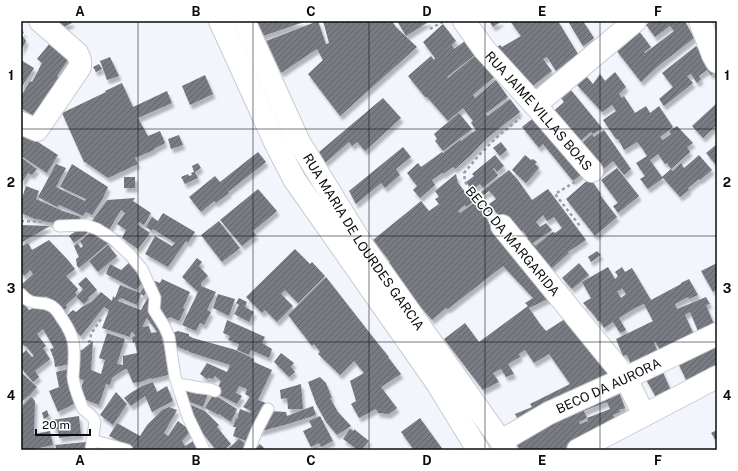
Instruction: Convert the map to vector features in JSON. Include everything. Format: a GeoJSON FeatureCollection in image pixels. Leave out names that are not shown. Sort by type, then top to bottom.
{"type":"FeatureCollection","features":[{"type":"Feature","properties":{"kind":"street"},"geometry":{"type":"LineString","coordinates":[[21,123],[37,130],[80,67],[80,60],[77,53],[40,21]]}},
{"type":"Feature","properties":{"kind":"street","name":"RUA MARIA DE LOURDES GARCIA"},"geometry":{"type":"LineString","coordinates":[[220,21],[275,142],[294,179],[381,287],[504,445]]}},
{"type":"Feature","properties":{"kind":"street","name":"RUA MARIA DE LOURDES GARCIA"},"geometry":{"type":"LineString","coordinates":[[244,21],[299,142],[363,246],[381,287],[478,450]]}},
{"type":"Feature","properties":{"kind":"street","name":"RUA JAIME VILLAS BOAS"},"geometry":{"type":"LineString","coordinates":[[464,21],[484,48],[536,105],[592,171]]}},
{"type":"Feature","properties":{"kind":"street"},"geometry":{"type":"LineString","coordinates":[[536,105],[635,21]]}},
{"type":"Feature","properties":{"kind":"street"},"geometry":{"type":"LineString","coordinates":[[700,21],[717,62]]}},
{"type":"Feature","properties":{"kind":"street","name":"BECO DA MARGARIDA"},"geometry":{"type":"LineString","coordinates":[[502,226],[626,378],[644,415]]}},
{"type":"Feature","properties":{"kind":"street","name":"BECO DA AURORA"},"geometry":{"type":"LineString","coordinates":[[504,445],[549,413],[717,334]]}},
{"type":"Feature","properties":{"kind":"street"},"geometry":{"type":"LineString","coordinates":[[578,450],[717,377]]}},
{"type":"Feature","properties":{"kind":"street"},"geometry":{"type":"LineString","coordinates":[[608,450],[717,393]]}},
{"type":"Feature","properties":{"kind":"lane"},"geometry":{"type":"LineString","coordinates":[[59,226],[86,225],[96,228],[118,244],[142,269],[155,298],[154,310],[169,337],[175,377],[188,417],[204,450]]}},
{"type":"Feature","properties":{"kind":"lane"},"geometry":{"type":"LineString","coordinates":[[21,294],[25,300],[32,303],[44,303],[54,308],[68,327],[74,342],[73,379],[82,409],[93,417],[94,422],[91,445],[127,450]]}},
{"type":"Feature","properties":{"kind":"lane"},"geometry":{"type":"LineString","coordinates":[[178,385],[186,384],[201,388],[208,388],[215,391]]}},
{"type":"Feature","properties":{"kind":"lane"},"geometry":{"type":"LineString","coordinates":[[249,450],[268,409]]}},
{"type":"Feature","properties":{"kind":"path"},"geometry":{"type":"LineString","coordinates":[[430,29],[444,21]]}},
{"type":"Feature","properties":{"kind":"path","name":"BECO DA MARGARIDA"},"geometry":{"type":"LineString","coordinates":[[502,226],[465,182],[464,173],[496,138],[536,105]]}},
{"type":"Feature","properties":{"kind":"path","name":"RUA JAIME VILLAS BOAS"},"geometry":{"type":"LineString","coordinates":[[580,226],[555,194],[592,171]]}},
{"type":"Feature","properties":{"kind":"path"},"geometry":{"type":"LineString","coordinates":[[21,221],[44,222],[59,226]]}},
{"type":"Feature","properties":{"kind":"path"},"geometry":{"type":"LineString","coordinates":[[74,349],[77,350],[90,341],[91,334],[101,319]]}},
{"type":"Feature","properties":{"kind":"building"},"geometry":{"type":"Polygon","coordinates":[[[56,21],[71,21],[72,23],[64,27],[56,21]]]}},
{"type":"Feature","properties":{"kind":"building"},"geometry":{"type":"Polygon","coordinates":[[[262,21],[307,21],[260,37],[254,23],[262,21]]]}},
{"type":"Feature","properties":{"kind":"building"},"geometry":{"type":"Polygon","coordinates":[[[318,21],[326,44],[329,43],[323,21],[392,21],[396,27],[417,47],[340,116],[308,74],[323,60],[317,49],[281,73],[266,41],[318,21]]]}},
{"type":"Feature","properties":{"kind":"building"},"geometry":{"type":"Polygon","coordinates":[[[397,21],[430,21],[406,36],[397,21]]]}},
{"type":"Feature","properties":{"kind":"building"},"geometry":{"type":"Polygon","coordinates":[[[489,21],[502,21],[493,27],[489,21]]]}},
{"type":"Feature","properties":{"kind":"building"},"geometry":{"type":"Polygon","coordinates":[[[510,21],[558,21],[578,54],[556,71],[547,57],[543,59],[552,71],[530,88],[493,50],[500,45],[502,47],[521,36],[510,21]]]}},
{"type":"Feature","properties":{"kind":"building"},"geometry":{"type":"Polygon","coordinates":[[[572,21],[583,21],[594,38],[583,46],[569,23],[572,21]]]}},
{"type":"Feature","properties":{"kind":"building"},"geometry":{"type":"Polygon","coordinates":[[[651,21],[685,21],[694,38],[657,67],[641,82],[616,50],[639,31],[651,47],[644,52],[645,53],[674,31],[670,26],[655,37],[646,25],[651,21]]]}},
{"type":"Feature","properties":{"kind":"building"},"geometry":{"type":"Polygon","coordinates":[[[443,24],[456,41],[445,51],[452,45],[454,49],[469,38],[480,51],[447,77],[448,78],[476,55],[494,77],[473,95],[475,98],[496,80],[508,97],[485,114],[488,116],[510,99],[520,112],[486,139],[455,169],[453,167],[432,180],[435,185],[420,198],[413,190],[417,186],[407,173],[418,163],[421,167],[476,130],[471,123],[473,121],[463,108],[448,121],[427,97],[425,97],[408,76],[431,56],[434,60],[435,58],[423,42],[443,24]]]}},
{"type":"Feature","properties":{"kind":"building"},"geometry":{"type":"Polygon","coordinates":[[[21,31],[24,32],[22,35],[26,41],[21,51],[21,31]]]}},
{"type":"Feature","properties":{"kind":"building"},"geometry":{"type":"Polygon","coordinates":[[[54,38],[72,54],[57,76],[64,81],[40,120],[21,108],[21,96],[30,81],[32,82],[42,63],[37,59],[54,38]]]}},
{"type":"Feature","properties":{"kind":"building"},"geometry":{"type":"Polygon","coordinates":[[[696,46],[716,71],[711,75],[707,70],[699,76],[701,79],[697,83],[691,74],[687,76],[693,83],[664,106],[659,99],[673,87],[662,73],[696,46]]]}},
{"type":"Feature","properties":{"kind":"building"},"geometry":{"type":"Polygon","coordinates":[[[110,57],[119,76],[107,80],[100,61],[110,57]]]}},
{"type":"Feature","properties":{"kind":"building"},"geometry":{"type":"Polygon","coordinates":[[[21,60],[34,68],[21,88],[21,60]]]}},
{"type":"Feature","properties":{"kind":"building"},"geometry":{"type":"Polygon","coordinates":[[[99,64],[102,69],[96,72],[93,67],[99,64]]]}},
{"type":"Feature","properties":{"kind":"building"},"geometry":{"type":"Polygon","coordinates":[[[615,72],[626,87],[619,94],[622,98],[624,96],[635,113],[646,106],[650,113],[659,106],[673,127],[660,137],[663,140],[671,134],[669,131],[677,126],[693,143],[687,147],[690,152],[671,169],[673,171],[681,163],[684,168],[699,155],[712,170],[688,188],[689,190],[680,197],[663,178],[648,189],[640,179],[645,176],[636,163],[647,156],[642,148],[637,142],[624,150],[618,139],[616,139],[603,120],[616,111],[612,105],[602,112],[576,84],[587,77],[593,84],[600,74],[605,81],[615,72]],[[658,154],[650,160],[662,177],[671,169],[667,163],[665,164],[658,154]]]}},
{"type":"Feature","properties":{"kind":"building"},"geometry":{"type":"Polygon","coordinates":[[[205,75],[213,94],[190,105],[182,86],[205,75]]]}},
{"type":"Feature","properties":{"kind":"building"},"geometry":{"type":"Polygon","coordinates":[[[122,83],[133,107],[167,91],[172,103],[138,118],[148,136],[160,131],[165,143],[154,150],[135,158],[138,164],[108,178],[84,162],[62,113],[122,83]]]}},
{"type":"Feature","properties":{"kind":"building"},"geometry":{"type":"Polygon","coordinates":[[[571,90],[602,128],[593,134],[591,132],[578,143],[549,115],[564,102],[561,98],[571,90]]]}},
{"type":"Feature","properties":{"kind":"building"},"geometry":{"type":"Polygon","coordinates":[[[383,98],[401,118],[365,151],[357,142],[352,146],[349,142],[325,163],[319,152],[383,98]]]}},
{"type":"Feature","properties":{"kind":"building"},"geometry":{"type":"Polygon","coordinates":[[[717,103],[717,125],[703,138],[692,126],[717,103]]]}},
{"type":"Feature","properties":{"kind":"building"},"geometry":{"type":"Polygon","coordinates":[[[541,112],[587,170],[573,181],[543,144],[539,148],[522,127],[541,112]]]}},
{"type":"Feature","properties":{"kind":"building"},"geometry":{"type":"Polygon","coordinates":[[[459,113],[472,129],[443,151],[435,141],[437,139],[434,134],[459,113]]]}},
{"type":"Feature","properties":{"kind":"building"},"geometry":{"type":"Polygon","coordinates":[[[604,130],[631,169],[624,175],[613,161],[599,173],[578,147],[592,134],[594,137],[604,130]]]}},
{"type":"Feature","properties":{"kind":"building"},"geometry":{"type":"Polygon","coordinates":[[[21,131],[58,155],[47,173],[21,156],[21,131]]]}},
{"type":"Feature","properties":{"kind":"building"},"geometry":{"type":"Polygon","coordinates":[[[179,135],[183,145],[171,149],[168,139],[179,135]]]}},
{"type":"Feature","properties":{"kind":"building"},"geometry":{"type":"Polygon","coordinates":[[[501,142],[507,150],[500,156],[493,148],[501,142]]]}},
{"type":"Feature","properties":{"kind":"building"},"geometry":{"type":"Polygon","coordinates":[[[717,144],[717,166],[706,153],[717,144]]]}},
{"type":"Feature","properties":{"kind":"building"},"geometry":{"type":"Polygon","coordinates":[[[403,147],[411,157],[396,169],[400,175],[385,188],[381,183],[356,204],[349,191],[403,147]]]}},
{"type":"Feature","properties":{"kind":"building"},"geometry":{"type":"Polygon","coordinates":[[[258,152],[266,162],[216,203],[214,201],[201,212],[189,197],[215,176],[220,182],[258,152]]]}},
{"type":"Feature","properties":{"kind":"building"},"geometry":{"type":"Polygon","coordinates":[[[495,155],[504,166],[497,172],[494,168],[493,169],[498,175],[483,188],[480,184],[472,190],[466,182],[474,176],[472,174],[495,155]]]}},
{"type":"Feature","properties":{"kind":"building"},"geometry":{"type":"Polygon","coordinates":[[[525,155],[531,160],[533,159],[537,162],[535,164],[539,168],[526,183],[512,170],[525,155]]]}},
{"type":"Feature","properties":{"kind":"building"},"geometry":{"type":"Polygon","coordinates":[[[22,158],[37,169],[32,175],[28,173],[21,184],[21,159],[22,158]]]}},
{"type":"Feature","properties":{"kind":"building"},"geometry":{"type":"Polygon","coordinates":[[[198,163],[201,168],[195,172],[198,178],[185,184],[181,177],[188,174],[189,176],[192,175],[191,173],[194,172],[192,166],[198,163]]]}},
{"type":"Feature","properties":{"kind":"building"},"geometry":{"type":"Polygon","coordinates":[[[56,164],[66,168],[56,187],[85,201],[86,199],[60,187],[72,164],[108,187],[102,200],[92,215],[86,212],[83,216],[59,205],[57,207],[38,197],[56,164]]]}},
{"type":"Feature","properties":{"kind":"building"},"geometry":{"type":"Polygon","coordinates":[[[617,168],[639,196],[618,213],[613,206],[618,203],[601,180],[617,168]]]}},
{"type":"Feature","properties":{"kind":"building"},"geometry":{"type":"Polygon","coordinates":[[[509,170],[532,200],[548,189],[586,240],[568,252],[569,253],[551,269],[524,240],[528,238],[523,231],[516,236],[489,204],[496,199],[494,196],[489,191],[484,195],[481,192],[509,170]],[[543,215],[536,222],[540,227],[546,223],[552,230],[533,243],[535,246],[553,232],[555,233],[562,228],[554,217],[547,221],[543,215]]]}},
{"type":"Feature","properties":{"kind":"building"},"geometry":{"type":"Polygon","coordinates":[[[456,174],[458,183],[473,202],[466,207],[465,205],[458,211],[460,213],[478,200],[495,236],[550,298],[529,308],[540,324],[546,331],[568,317],[614,377],[518,420],[515,414],[532,407],[530,404],[570,384],[549,354],[534,363],[525,350],[519,354],[520,357],[508,364],[514,374],[506,377],[501,369],[493,373],[499,382],[483,390],[444,339],[465,323],[479,342],[528,306],[525,303],[533,298],[503,266],[432,320],[385,266],[390,262],[373,240],[421,201],[429,211],[439,204],[435,199],[439,197],[435,191],[456,174]]]}},
{"type":"Feature","properties":{"kind":"building"},"geometry":{"type":"Polygon","coordinates":[[[124,177],[135,177],[135,188],[124,188],[124,177]]]}},
{"type":"Feature","properties":{"kind":"building"},"geometry":{"type":"Polygon","coordinates":[[[590,178],[601,194],[600,195],[617,217],[595,236],[566,199],[590,178]]]}},
{"type":"Feature","properties":{"kind":"building"},"geometry":{"type":"Polygon","coordinates":[[[26,186],[39,191],[36,199],[81,217],[79,223],[54,223],[42,221],[21,213],[21,201],[26,186]]]}},
{"type":"Feature","properties":{"kind":"building"},"geometry":{"type":"Polygon","coordinates":[[[258,189],[277,211],[253,231],[256,235],[242,246],[220,220],[258,189]]]}},
{"type":"Feature","properties":{"kind":"building"},"geometry":{"type":"Polygon","coordinates":[[[135,198],[133,201],[151,213],[144,225],[139,222],[137,224],[150,233],[138,249],[122,238],[126,230],[117,224],[125,213],[121,210],[109,230],[105,227],[104,229],[92,221],[107,200],[135,198]]]}},
{"type":"Feature","properties":{"kind":"building"},"geometry":{"type":"Polygon","coordinates":[[[163,213],[195,232],[188,243],[186,241],[168,267],[145,254],[155,236],[172,246],[175,243],[153,229],[152,231],[146,227],[152,217],[158,221],[163,213]]]}},
{"type":"Feature","properties":{"kind":"building"},"geometry":{"type":"Polygon","coordinates":[[[219,221],[240,248],[222,262],[201,235],[219,221]]]}},
{"type":"Feature","properties":{"kind":"building"},"geometry":{"type":"Polygon","coordinates":[[[21,225],[50,226],[21,243],[21,225]]]}},
{"type":"Feature","properties":{"kind":"building"},"geometry":{"type":"Polygon","coordinates":[[[82,227],[92,229],[74,243],[69,236],[82,227]]]}},
{"type":"Feature","properties":{"kind":"building"},"geometry":{"type":"Polygon","coordinates":[[[94,230],[111,241],[79,268],[77,266],[76,259],[79,257],[74,246],[77,243],[81,248],[83,246],[80,241],[94,230]]]}},
{"type":"Feature","properties":{"kind":"building"},"geometry":{"type":"Polygon","coordinates":[[[49,240],[75,269],[66,276],[78,289],[75,293],[77,295],[66,305],[67,308],[61,312],[46,296],[42,299],[24,296],[21,292],[21,285],[33,274],[30,270],[24,276],[21,272],[21,247],[28,243],[32,250],[49,240]]]}},
{"type":"Feature","properties":{"kind":"building"},"geometry":{"type":"Polygon","coordinates":[[[108,245],[117,256],[98,272],[89,261],[108,245]]]}},
{"type":"Feature","properties":{"kind":"building"},"geometry":{"type":"Polygon","coordinates":[[[295,249],[310,264],[312,262],[325,276],[298,303],[285,290],[281,294],[293,306],[277,322],[265,310],[262,313],[246,297],[295,249]]]}},
{"type":"Feature","properties":{"kind":"building"},"geometry":{"type":"Polygon","coordinates":[[[597,251],[601,255],[591,262],[588,257],[597,251]]]}},
{"type":"Feature","properties":{"kind":"building"},"geometry":{"type":"Polygon","coordinates":[[[197,258],[202,262],[199,266],[208,276],[201,283],[201,286],[216,292],[207,310],[211,312],[204,325],[200,323],[196,331],[182,325],[198,292],[182,277],[197,258]]]}},
{"type":"Feature","properties":{"kind":"building"},"geometry":{"type":"Polygon","coordinates":[[[132,260],[145,280],[136,290],[106,274],[110,264],[121,270],[132,260]]]}},
{"type":"Feature","properties":{"kind":"building"},"geometry":{"type":"Polygon","coordinates":[[[579,263],[589,275],[572,289],[562,278],[579,263]]]}},
{"type":"Feature","properties":{"kind":"building"},"geometry":{"type":"Polygon","coordinates":[[[717,263],[717,289],[713,292],[701,271],[717,263]]]}},
{"type":"Feature","properties":{"kind":"building"},"geometry":{"type":"Polygon","coordinates":[[[608,267],[615,279],[618,276],[615,272],[622,267],[625,272],[632,268],[651,300],[689,279],[698,295],[689,299],[688,297],[675,304],[677,309],[706,297],[710,304],[706,305],[714,324],[698,331],[690,312],[685,315],[696,339],[662,354],[655,341],[654,343],[661,358],[633,370],[627,355],[623,356],[616,339],[653,321],[644,304],[619,318],[626,330],[620,333],[613,322],[604,328],[600,321],[598,321],[583,303],[591,298],[582,282],[608,267]],[[622,288],[621,290],[617,291],[621,298],[626,294],[622,288]]]}},
{"type":"Feature","properties":{"kind":"building"},"geometry":{"type":"Polygon","coordinates":[[[86,277],[97,290],[84,304],[76,297],[83,289],[78,284],[86,277]]]}},
{"type":"Feature","properties":{"kind":"building"},"geometry":{"type":"Polygon","coordinates":[[[326,277],[401,374],[381,387],[397,408],[389,414],[378,413],[376,409],[359,418],[351,404],[356,401],[350,381],[364,373],[354,361],[340,375],[318,354],[320,352],[314,344],[312,346],[288,315],[326,277]]]}},
{"type":"Feature","properties":{"kind":"building"},"geometry":{"type":"Polygon","coordinates":[[[162,279],[190,292],[183,308],[185,309],[179,321],[170,317],[163,321],[157,311],[153,282],[155,281],[160,283],[162,279]]]}},
{"type":"Feature","properties":{"kind":"building"},"geometry":{"type":"Polygon","coordinates":[[[120,285],[140,293],[145,285],[147,291],[144,296],[141,294],[137,305],[121,298],[118,301],[141,310],[149,295],[161,332],[163,344],[167,343],[172,374],[133,383],[127,369],[123,370],[112,378],[110,385],[106,384],[99,405],[81,398],[79,392],[84,380],[75,378],[76,351],[82,350],[93,341],[91,370],[101,374],[105,360],[99,358],[107,333],[125,339],[117,364],[123,365],[123,356],[137,353],[135,342],[133,343],[132,337],[135,336],[134,333],[131,332],[130,337],[102,328],[109,310],[104,307],[81,336],[63,319],[73,310],[76,312],[91,302],[101,292],[112,301],[113,296],[115,298],[120,285]],[[147,318],[142,327],[149,326],[151,333],[157,332],[147,318]]]}},
{"type":"Feature","properties":{"kind":"building"},"geometry":{"type":"Polygon","coordinates":[[[218,294],[235,299],[229,316],[213,308],[218,294]]]}},
{"type":"Feature","properties":{"kind":"building"},"geometry":{"type":"Polygon","coordinates":[[[239,298],[247,302],[245,307],[254,312],[249,322],[234,314],[239,305],[236,303],[239,298]]]}},
{"type":"Feature","properties":{"kind":"building"},"geometry":{"type":"Polygon","coordinates":[[[21,300],[29,310],[33,308],[51,307],[70,341],[71,364],[55,367],[50,349],[54,348],[43,329],[37,334],[46,346],[43,348],[50,359],[35,371],[39,377],[33,382],[21,368],[21,355],[26,350],[32,357],[34,356],[21,342],[21,300]]]}},
{"type":"Feature","properties":{"kind":"building"},"geometry":{"type":"Polygon","coordinates":[[[227,320],[265,337],[262,343],[272,349],[269,358],[251,350],[249,355],[237,350],[239,344],[228,340],[230,336],[223,333],[227,320]]]}},
{"type":"Feature","properties":{"kind":"building"},"geometry":{"type":"Polygon","coordinates":[[[178,331],[189,334],[189,336],[193,338],[236,350],[254,359],[254,362],[272,370],[258,400],[266,403],[249,442],[233,436],[236,427],[233,427],[240,409],[250,413],[251,411],[243,407],[250,397],[245,394],[247,389],[239,386],[236,393],[242,396],[237,404],[215,393],[221,381],[215,376],[213,379],[207,379],[200,374],[207,363],[227,372],[230,365],[189,352],[173,345],[170,334],[178,331]]]}},
{"type":"Feature","properties":{"kind":"building"},"geometry":{"type":"Polygon","coordinates":[[[717,339],[717,372],[689,386],[677,361],[717,339]]]}},
{"type":"Feature","properties":{"kind":"building"},"geometry":{"type":"Polygon","coordinates":[[[281,353],[294,363],[291,367],[295,372],[289,377],[274,362],[281,353]]]}},
{"type":"Feature","properties":{"kind":"building"},"geometry":{"type":"Polygon","coordinates":[[[661,368],[672,393],[657,399],[644,376],[661,368]]]}},
{"type":"Feature","properties":{"kind":"building"},"geometry":{"type":"Polygon","coordinates":[[[68,369],[74,404],[58,412],[49,391],[59,387],[56,372],[68,369]]]}},
{"type":"Feature","properties":{"kind":"building"},"geometry":{"type":"Polygon","coordinates":[[[21,372],[37,387],[21,402],[21,372]]]}},
{"type":"Feature","properties":{"kind":"building"},"geometry":{"type":"Polygon","coordinates":[[[320,377],[326,383],[332,398],[330,398],[338,412],[351,426],[337,435],[326,422],[316,404],[308,382],[320,377]]]}},
{"type":"Feature","properties":{"kind":"building"},"geometry":{"type":"Polygon","coordinates":[[[153,382],[157,392],[167,386],[173,401],[152,412],[145,396],[131,406],[124,398],[142,386],[153,382]]]}},
{"type":"Feature","properties":{"kind":"building"},"geometry":{"type":"Polygon","coordinates":[[[301,384],[303,409],[288,409],[287,398],[281,399],[280,390],[301,384]]]}},
{"type":"Feature","properties":{"kind":"building"},"geometry":{"type":"Polygon","coordinates":[[[181,386],[209,391],[203,407],[185,400],[181,386]]]}},
{"type":"Feature","properties":{"kind":"building"},"geometry":{"type":"Polygon","coordinates":[[[618,389],[625,408],[619,410],[620,412],[613,415],[617,423],[564,450],[520,450],[514,440],[618,389]],[[607,402],[584,411],[587,418],[610,409],[607,402]],[[587,418],[579,422],[580,424],[588,421],[587,418]]]}},
{"type":"Feature","properties":{"kind":"building"},"geometry":{"type":"Polygon","coordinates":[[[116,392],[127,404],[113,425],[100,415],[116,392]]]}},
{"type":"Feature","properties":{"kind":"building"},"geometry":{"type":"Polygon","coordinates":[[[213,394],[237,409],[231,422],[219,414],[205,408],[213,394]]]}},
{"type":"Feature","properties":{"kind":"building"},"geometry":{"type":"Polygon","coordinates":[[[31,397],[35,401],[34,434],[50,431],[53,445],[30,450],[21,450],[23,405],[31,397]]]}},
{"type":"Feature","properties":{"kind":"building"},"geometry":{"type":"Polygon","coordinates":[[[186,403],[205,411],[219,425],[217,427],[231,444],[224,450],[216,450],[192,420],[186,403]]]}},
{"type":"Feature","properties":{"kind":"building"},"geometry":{"type":"Polygon","coordinates":[[[313,406],[316,415],[258,432],[269,411],[286,412],[287,416],[313,406]]]}},
{"type":"Feature","properties":{"kind":"building"},"geometry":{"type":"Polygon","coordinates":[[[169,407],[177,410],[164,433],[168,436],[178,421],[191,431],[182,441],[185,446],[193,441],[198,450],[136,450],[109,436],[117,423],[140,436],[147,425],[162,410],[169,407]]]}},
{"type":"Feature","properties":{"kind":"building"},"geometry":{"type":"Polygon","coordinates":[[[47,410],[49,416],[44,419],[42,413],[47,410]]]}},
{"type":"Feature","properties":{"kind":"building"},"geometry":{"type":"Polygon","coordinates":[[[79,416],[81,435],[59,438],[58,429],[54,430],[52,420],[79,416]]]}},
{"type":"Feature","properties":{"kind":"building"},"geometry":{"type":"Polygon","coordinates":[[[320,416],[333,441],[321,447],[319,443],[311,447],[303,431],[312,427],[309,421],[320,416]]]}},
{"type":"Feature","properties":{"kind":"building"},"geometry":{"type":"Polygon","coordinates":[[[420,418],[443,450],[414,450],[401,432],[420,418]]]}},
{"type":"Feature","properties":{"kind":"building"},"geometry":{"type":"Polygon","coordinates":[[[350,429],[354,431],[354,429],[369,441],[361,450],[358,450],[343,439],[350,429]]]}},
{"type":"Feature","properties":{"kind":"building"},"geometry":{"type":"Polygon","coordinates":[[[717,430],[717,442],[711,433],[717,430]]]}},
{"type":"Feature","properties":{"kind":"building"},"geometry":{"type":"Polygon","coordinates":[[[239,439],[249,446],[247,450],[227,450],[239,439]]]}},
{"type":"Feature","properties":{"kind":"building"},"geometry":{"type":"Polygon","coordinates":[[[86,442],[86,447],[88,450],[57,450],[55,445],[75,443],[86,442]]]}},
{"type":"Feature","properties":{"kind":"building"},"geometry":{"type":"Polygon","coordinates":[[[260,444],[266,450],[254,450],[260,444]]]}}]}
